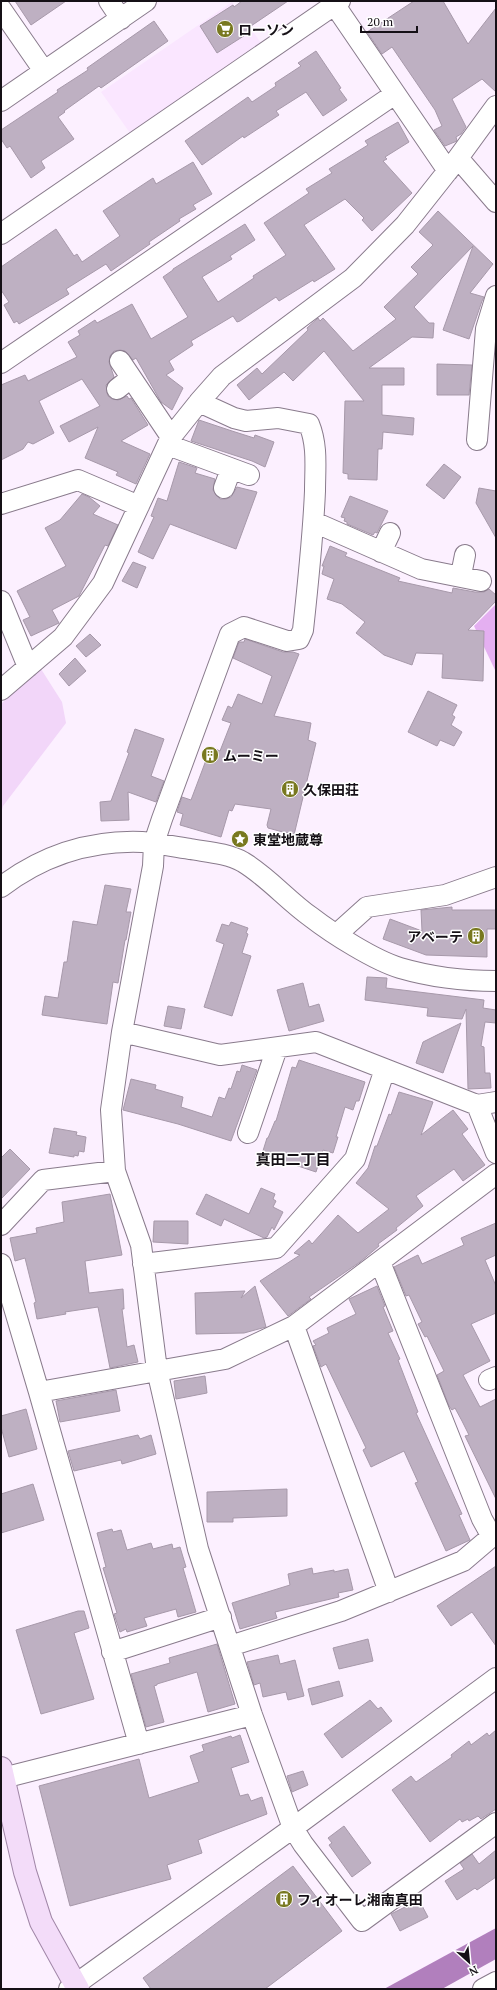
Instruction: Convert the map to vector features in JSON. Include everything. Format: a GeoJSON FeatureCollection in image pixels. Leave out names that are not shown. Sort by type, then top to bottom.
{"type":"FeatureCollection","features":[{"type":"Feature","properties":{"kind":"main road"},"geometry":{"type":"LineString","coordinates":[[2,1773],[25,1872],[41,1922],[74,1988]]}},
{"type":"Feature","properties":{"kind":"street"},"geometry":{"type":"LineString","coordinates":[[109,1],[121,18]]}},
{"type":"Feature","properties":{"kind":"street"},"geometry":{"type":"LineString","coordinates":[[1,101],[146,1]]}},
{"type":"Feature","properties":{"kind":"street"},"geometry":{"type":"LineString","coordinates":[[1,234],[336,2],[395,94],[453,164],[496,202]]}},
{"type":"Feature","properties":{"kind":"street"},"geometry":{"type":"LineString","coordinates":[[1,9],[44,71]]}},
{"type":"Feature","properties":{"kind":"street"},"geometry":{"type":"LineString","coordinates":[[1,363],[395,94]]}},
{"type":"Feature","properties":{"kind":"street"},"geometry":{"type":"LineString","coordinates":[[1,690],[63,637],[103,584],[169,441],[198,402],[222,376],[353,278],[405,225],[496,106]]}},
{"type":"Feature","properties":{"kind":"street"},"geometry":{"type":"LineString","coordinates":[[477,440],[486,329],[496,296]]}},
{"type":"Feature","properties":{"kind":"street"},"geometry":{"type":"LineString","coordinates":[[120,361],[124,384],[169,441],[240,472],[224,488]]}},
{"type":"Feature","properties":{"kind":"street"},"geometry":{"type":"LineString","coordinates":[[198,402],[234,418],[246,421],[278,418],[309,424],[314,435],[316,453],[314,522],[304,630],[299,639],[287,640],[244,627],[230,634],[154,844],[153,866],[122,1032],[111,1110],[115,1171],[141,1245],[157,1370],[198,1549],[252,1715],[293,1828],[303,1844],[362,1921],[496,1823]]}},
{"type":"Feature","properties":{"kind":"street"},"geometry":{"type":"LineString","coordinates":[[1,504],[78,480],[139,506]]}},
{"type":"Feature","properties":{"kind":"street"},"geometry":{"type":"LineString","coordinates":[[314,522],[421,569],[481,581]]}},
{"type":"Feature","properties":{"kind":"street"},"geometry":{"type":"LineString","coordinates":[[381,552],[390,533]]}},
{"type":"Feature","properties":{"kind":"street"},"geometry":{"type":"LineString","coordinates":[[461,576],[465,555]]}},
{"type":"Feature","properties":{"kind":"street"},"geometry":{"type":"LineString","coordinates":[[1,601],[28,667]]}},
{"type":"Feature","properties":{"kind":"street"},"geometry":{"type":"LineString","coordinates":[[1,887],[37,863],[69,851],[98,845],[142,842],[212,853],[242,861],[311,917],[337,934],[399,967],[428,975],[470,981],[496,980]]}},
{"type":"Feature","properties":{"kind":"street"},"geometry":{"type":"LineString","coordinates":[[337,934],[367,907],[445,895],[496,877]]}},
{"type":"Feature","properties":{"kind":"street"},"geometry":{"type":"LineString","coordinates":[[122,1032],[220,1055],[316,1042],[385,1069],[486,1103],[496,1153]]}},
{"type":"Feature","properties":{"kind":"street"},"geometry":{"type":"LineString","coordinates":[[248,1133],[277,1048]]}},
{"type":"Feature","properties":{"kind":"street"},"geometry":{"type":"LineString","coordinates":[[143,1264],[276,1248],[355,1159],[385,1069]]}},
{"type":"Feature","properties":{"kind":"street"},"geometry":{"type":"LineString","coordinates":[[1,1225],[43,1180],[115,1171]]}},
{"type":"Feature","properties":{"kind":"street"},"geometry":{"type":"LineString","coordinates":[[40,1392],[225,1359],[294,1326],[496,1174]]}},
{"type":"Feature","properties":{"kind":"street"},"geometry":{"type":"LineString","coordinates":[[230,1646],[342,1611],[463,1562],[494,1535],[482,1519],[380,1262]]}},
{"type":"Feature","properties":{"kind":"street"},"geometry":{"type":"LineString","coordinates":[[1,1264],[40,1392],[139,1744]]}},
{"type":"Feature","properties":{"kind":"street"},"geometry":{"type":"LineString","coordinates":[[294,1326],[389,1592]]}},
{"type":"Feature","properties":{"kind":"street"},"geometry":{"type":"LineString","coordinates":[[112,1652],[221,1617]]}},
{"type":"Feature","properties":{"kind":"street"},"geometry":{"type":"LineString","coordinates":[[74,1988],[496,1678]]}},
{"type":"Feature","properties":{"kind":"street"},"geometry":{"type":"LineString","coordinates":[[2,1773],[139,1744],[252,1715]]}},
{"type":"Feature","properties":{"kind":"street"},"geometry":{"type":"LineString","coordinates":[[483,1989],[496,1982]]}},
{"type":"Feature","properties":{"kind":"shaded area"},"geometry":{"type":"Polygon","coordinates":[[[232,2],[261,43],[130,133],[101,92],[232,2]]]}},
{"type":"Feature","properties":{"kind":"shaded area"},"geometry":{"type":"Polygon","coordinates":[[[496,604],[496,672],[474,626],[496,604]]]}},
{"type":"Feature","properties":{"kind":"shaded area"},"geometry":{"type":"Polygon","coordinates":[[[41,669],[62,702],[66,723],[3,806],[1,814],[1,704],[41,669]]]}},
{"type":"Feature","properties":{"kind":"shaded area"},"geometry":{"type":"Polygon","coordinates":[[[496,1928],[496,1959],[442,1989],[384,1989],[496,1928]]]}},
{"type":"Feature","properties":{"kind":"building"},"geometry":{"type":"Polygon","coordinates":[[[15,1],[66,1],[31,25],[15,1]]]}},
{"type":"Feature","properties":{"kind":"building"},"geometry":{"type":"Polygon","coordinates":[[[242,1],[288,1],[248,28],[250,32],[217,53],[200,26],[242,1]]]}},
{"type":"Feature","properties":{"kind":"building"},"geometry":{"type":"Polygon","coordinates":[[[414,1],[443,1],[468,44],[496,8],[496,92],[482,79],[452,99],[466,127],[461,134],[456,137],[457,141],[445,146],[434,130],[442,126],[435,110],[392,47],[382,54],[367,32],[414,1]]]}},
{"type":"Feature","properties":{"kind":"building"},"geometry":{"type":"Polygon","coordinates":[[[154,21],[168,41],[101,88],[99,86],[58,117],[74,139],[41,161],[45,168],[31,178],[10,146],[7,148],[1,139],[1,130],[58,92],[57,90],[88,70],[87,68],[154,21]]]}},
{"type":"Feature","properties":{"kind":"building"},"geometry":{"type":"Polygon","coordinates":[[[316,51],[341,88],[339,89],[347,100],[323,116],[306,92],[276,111],[279,115],[244,138],[243,136],[202,165],[185,141],[248,97],[252,102],[276,86],[275,83],[301,66],[298,63],[316,51]]]}},
{"type":"Feature","properties":{"kind":"building"},"geometry":{"type":"Polygon","coordinates":[[[398,122],[409,142],[385,157],[387,159],[383,161],[412,193],[372,231],[362,220],[364,218],[345,199],[304,225],[335,269],[314,282],[313,280],[279,301],[276,297],[240,321],[237,322],[233,316],[191,341],[193,345],[169,361],[174,370],[166,375],[183,388],[172,410],[161,402],[136,358],[133,360],[125,351],[120,350],[114,351],[110,356],[109,362],[114,377],[106,385],[108,396],[112,399],[118,400],[127,396],[129,399],[131,398],[148,425],[121,441],[150,454],[136,484],[116,475],[118,472],[85,458],[98,427],[69,442],[60,426],[100,406],[82,379],[39,401],[54,433],[33,444],[28,442],[23,449],[1,460],[1,385],[25,375],[28,381],[77,357],[68,342],[80,335],[78,331],[95,320],[97,323],[132,304],[151,339],[188,317],[163,277],[173,269],[245,224],[255,240],[230,256],[232,259],[202,277],[218,302],[254,278],[253,276],[286,255],[264,223],[309,193],[306,189],[332,173],[329,169],[368,145],[365,141],[398,122]]]}},
{"type":"Feature","properties":{"kind":"building"},"geometry":{"type":"Polygon","coordinates":[[[193,162],[212,194],[193,205],[196,209],[179,219],[180,221],[149,242],[150,244],[111,271],[106,264],[66,289],[69,294],[19,324],[17,321],[14,323],[4,305],[9,302],[1,290],[1,267],[56,229],[74,256],[77,254],[82,262],[120,236],[103,211],[153,178],[156,184],[193,162]]]}},
{"type":"Feature","properties":{"kind":"building"},"geometry":{"type":"Polygon","coordinates":[[[438,211],[493,264],[470,293],[484,297],[469,339],[443,330],[473,246],[414,307],[429,323],[434,323],[433,338],[412,337],[369,368],[404,368],[404,385],[382,385],[382,415],[414,418],[413,435],[383,432],[382,449],[378,449],[377,480],[348,479],[348,474],[343,473],[345,401],[364,401],[324,351],[293,381],[284,372],[249,400],[237,385],[257,368],[262,374],[308,330],[307,328],[318,318],[320,321],[323,318],[353,351],[396,319],[384,307],[418,274],[411,267],[433,245],[419,232],[438,211]]]}},
{"type":"Feature","properties":{"kind":"building"},"geometry":{"type":"Polygon","coordinates":[[[437,364],[472,365],[469,395],[437,395],[437,364]]]}},
{"type":"Feature","properties":{"kind":"building"},"geometry":{"type":"Polygon","coordinates":[[[199,420],[254,438],[255,435],[274,442],[265,467],[252,461],[191,441],[199,420]]]}},
{"type":"Feature","properties":{"kind":"building"},"geometry":{"type":"Polygon","coordinates":[[[179,462],[197,468],[195,473],[215,479],[213,490],[220,499],[231,497],[237,487],[257,492],[236,549],[170,524],[153,559],[138,552],[154,517],[151,516],[158,498],[167,501],[179,462]]]}},
{"type":"Feature","properties":{"kind":"building"},"geometry":{"type":"Polygon","coordinates":[[[444,464],[461,477],[444,499],[426,485],[444,464]]]}},
{"type":"Feature","properties":{"kind":"building"},"geometry":{"type":"Polygon","coordinates":[[[479,488],[496,491],[496,538],[476,503],[479,488]]]}},
{"type":"Feature","properties":{"kind":"building"},"geometry":{"type":"Polygon","coordinates":[[[82,494],[89,497],[100,506],[93,514],[118,525],[108,546],[105,545],[79,596],[52,610],[59,623],[31,636],[23,620],[30,617],[17,591],[66,566],[45,528],[60,520],[82,494]]]}},
{"type":"Feature","properties":{"kind":"building"},"geometry":{"type":"Polygon","coordinates":[[[350,496],[388,511],[377,533],[375,532],[373,535],[347,524],[347,522],[344,521],[345,518],[341,517],[350,496]]]}},
{"type":"Feature","properties":{"kind":"building"},"geometry":{"type":"Polygon","coordinates":[[[330,546],[347,553],[345,556],[400,578],[398,581],[452,593],[453,588],[475,592],[484,592],[489,589],[496,595],[496,601],[468,630],[484,631],[483,681],[442,678],[443,654],[416,653],[412,665],[384,655],[356,633],[365,622],[342,604],[327,599],[334,579],[322,574],[324,566],[322,566],[330,546]]]}},
{"type":"Feature","properties":{"kind":"building"},"geometry":{"type":"Polygon","coordinates":[[[133,562],[146,567],[137,588],[122,581],[133,562]]]}},
{"type":"Feature","properties":{"kind":"building"},"geometry":{"type":"Polygon","coordinates":[[[90,634],[101,645],[86,657],[76,646],[90,634]]]}},
{"type":"Feature","properties":{"kind":"building"},"geometry":{"type":"Polygon","coordinates":[[[245,639],[283,652],[293,652],[299,654],[274,716],[311,723],[308,740],[316,743],[294,835],[268,828],[267,825],[271,809],[235,804],[232,811],[229,810],[221,837],[180,825],[183,814],[177,812],[182,797],[191,800],[211,747],[220,751],[231,723],[222,720],[228,706],[232,708],[238,694],[262,704],[272,676],[233,658],[239,642],[244,642],[245,639]]]}},
{"type":"Feature","properties":{"kind":"building"},"geometry":{"type":"Polygon","coordinates":[[[75,658],[86,671],[69,686],[59,674],[75,658]]]}},
{"type":"Feature","properties":{"kind":"building"},"geometry":{"type":"Polygon","coordinates":[[[428,691],[457,705],[452,715],[455,717],[451,725],[462,732],[454,746],[440,740],[437,746],[408,732],[428,691]]]}},
{"type":"Feature","properties":{"kind":"building"},"geometry":{"type":"Polygon","coordinates":[[[135,729],[164,739],[151,776],[164,781],[156,802],[128,792],[129,820],[101,821],[100,802],[111,801],[129,753],[127,752],[135,729]]]}},
{"type":"Feature","properties":{"kind":"building"},"geometry":{"type":"Polygon","coordinates":[[[105,885],[131,889],[126,912],[131,912],[118,983],[113,982],[107,1024],[42,1015],[45,996],[58,998],[64,962],[67,962],[73,921],[97,925],[105,885]]]}},
{"type":"Feature","properties":{"kind":"building"},"geometry":{"type":"Polygon","coordinates":[[[452,907],[452,910],[496,910],[496,929],[487,929],[487,957],[426,955],[383,939],[390,919],[422,931],[421,910],[452,907]]]}},
{"type":"Feature","properties":{"kind":"building"},"geometry":{"type":"Polygon","coordinates":[[[231,922],[248,928],[246,933],[248,934],[242,953],[251,956],[232,1016],[204,1007],[224,944],[216,941],[222,924],[229,926],[231,922]]]}},
{"type":"Feature","properties":{"kind":"building"},"geometry":{"type":"Polygon","coordinates":[[[367,977],[387,978],[386,988],[484,1000],[483,1008],[496,1010],[496,1023],[485,1022],[481,1046],[484,1047],[485,1073],[490,1073],[491,1088],[468,1089],[466,1009],[462,1019],[427,1016],[428,1008],[365,1000],[367,977]]]}},
{"type":"Feature","properties":{"kind":"building"},"geometry":{"type":"Polygon","coordinates":[[[303,983],[309,1007],[319,1004],[324,1021],[289,1031],[277,990],[303,983]]]}},
{"type":"Feature","properties":{"kind":"building"},"geometry":{"type":"Polygon","coordinates":[[[168,1006],[185,1009],[181,1029],[164,1026],[168,1006]]]}},
{"type":"Feature","properties":{"kind":"building"},"geometry":{"type":"Polygon","coordinates":[[[461,1023],[443,1073],[416,1063],[423,1042],[461,1023]]]}},
{"type":"Feature","properties":{"kind":"building"},"geometry":{"type":"Polygon","coordinates":[[[299,1060],[365,1082],[359,1101],[356,1101],[353,1110],[345,1107],[333,1153],[323,1150],[316,1172],[262,1154],[267,1138],[276,1121],[292,1067],[296,1068],[299,1060]]]}},
{"type":"Feature","properties":{"kind":"building"},"geometry":{"type":"Polygon","coordinates":[[[242,1065],[257,1070],[231,1141],[178,1124],[123,1110],[131,1079],[156,1085],[155,1089],[183,1097],[181,1107],[212,1117],[219,1097],[225,1099],[229,1088],[231,1089],[237,1071],[240,1072],[242,1065]]]}},
{"type":"Feature","properties":{"kind":"building"},"geometry":{"type":"Polygon","coordinates":[[[399,1092],[433,1102],[421,1135],[453,1110],[468,1129],[462,1134],[485,1165],[463,1181],[454,1169],[416,1196],[423,1206],[396,1228],[397,1230],[378,1244],[379,1246],[360,1262],[309,1297],[311,1299],[288,1316],[260,1281],[300,1255],[294,1253],[309,1240],[312,1244],[338,1215],[358,1233],[389,1209],[356,1183],[368,1168],[375,1146],[377,1146],[389,1114],[391,1115],[399,1092]]]}},
{"type":"Feature","properties":{"kind":"building"},"geometry":{"type":"Polygon","coordinates":[[[54,1128],[77,1132],[76,1135],[86,1137],[84,1152],[79,1151],[78,1156],[74,1155],[74,1157],[49,1153],[54,1128]]]}},
{"type":"Feature","properties":{"kind":"building"},"geometry":{"type":"Polygon","coordinates":[[[10,1149],[30,1169],[1,1199],[1,1158],[10,1149]]]}},
{"type":"Feature","properties":{"kind":"building"},"geometry":{"type":"Polygon","coordinates":[[[261,1188],[275,1194],[273,1199],[276,1201],[273,1207],[283,1212],[274,1230],[272,1227],[267,1237],[264,1238],[224,1219],[221,1226],[196,1214],[206,1194],[249,1214],[261,1188]]]}},
{"type":"Feature","properties":{"kind":"building"},"geometry":{"type":"Polygon","coordinates":[[[110,1194],[122,1255],[85,1261],[89,1293],[123,1289],[124,1309],[122,1309],[127,1347],[134,1345],[138,1362],[110,1368],[98,1307],[65,1312],[66,1314],[37,1319],[34,1303],[36,1302],[25,1258],[15,1261],[10,1238],[37,1233],[36,1228],[64,1222],[62,1202],[110,1194]]]}},
{"type":"Feature","properties":{"kind":"building"},"geometry":{"type":"Polygon","coordinates":[[[154,1221],[188,1221],[188,1244],[153,1242],[154,1221]]]}},
{"type":"Feature","properties":{"kind":"building"},"geometry":{"type":"Polygon","coordinates":[[[496,1223],[496,1255],[485,1260],[496,1286],[496,1313],[471,1324],[490,1361],[463,1375],[480,1407],[496,1399],[496,1499],[465,1436],[469,1435],[462,1421],[455,1408],[452,1410],[449,1406],[437,1375],[444,1371],[427,1336],[425,1337],[418,1324],[422,1322],[409,1295],[406,1296],[394,1267],[418,1255],[422,1264],[464,1245],[461,1238],[496,1223]]]}},
{"type":"Feature","properties":{"kind":"building"},"geometry":{"type":"Polygon","coordinates":[[[255,1286],[266,1327],[244,1333],[196,1334],[195,1293],[245,1291],[241,1298],[255,1286]]]}},
{"type":"Feature","properties":{"kind":"building"},"geometry":{"type":"Polygon","coordinates":[[[377,1286],[385,1306],[383,1307],[393,1331],[388,1333],[400,1359],[398,1360],[418,1412],[416,1413],[462,1514],[459,1515],[470,1540],[446,1551],[415,1483],[418,1482],[404,1451],[371,1467],[363,1450],[366,1448],[326,1364],[321,1367],[313,1346],[316,1345],[313,1341],[329,1333],[327,1328],[356,1314],[349,1299],[377,1286]]]}},
{"type":"Feature","properties":{"kind":"building"},"geometry":{"type":"Polygon","coordinates":[[[205,1376],[207,1393],[176,1399],[174,1381],[205,1376]]]}},
{"type":"Feature","properties":{"kind":"building"},"geometry":{"type":"Polygon","coordinates":[[[116,1390],[120,1411],[60,1422],[56,1401],[116,1390]]]}},
{"type":"Feature","properties":{"kind":"building"},"geometry":{"type":"Polygon","coordinates":[[[26,1409],[37,1449],[9,1457],[1,1427],[1,1416],[26,1409]]]}},
{"type":"Feature","properties":{"kind":"building"},"geometry":{"type":"Polygon","coordinates":[[[138,1435],[140,1439],[151,1435],[156,1454],[122,1464],[121,1460],[74,1471],[68,1451],[138,1435]]]}},
{"type":"Feature","properties":{"kind":"building"},"geometry":{"type":"Polygon","coordinates":[[[33,1484],[44,1520],[1,1533],[1,1494],[33,1484]]]}},
{"type":"Feature","properties":{"kind":"building"},"geometry":{"type":"Polygon","coordinates":[[[287,1489],[287,1516],[233,1518],[233,1522],[207,1522],[207,1492],[287,1489]]]}},
{"type":"Feature","properties":{"kind":"building"},"geometry":{"type":"Polygon","coordinates":[[[112,1529],[113,1532],[121,1530],[127,1550],[151,1543],[153,1549],[172,1544],[173,1549],[180,1547],[186,1567],[183,1568],[196,1612],[178,1617],[176,1609],[144,1618],[147,1626],[127,1632],[126,1629],[120,1632],[114,1614],[117,1613],[103,1568],[106,1567],[97,1533],[112,1529]]]}},
{"type":"Feature","properties":{"kind":"building"},"geometry":{"type":"Polygon","coordinates":[[[496,1566],[496,1646],[472,1612],[451,1626],[437,1606],[496,1566]]]}},
{"type":"Feature","properties":{"kind":"building"},"geometry":{"type":"Polygon","coordinates":[[[312,1568],[313,1574],[348,1569],[353,1590],[338,1593],[339,1597],[275,1612],[277,1618],[240,1629],[232,1603],[290,1585],[288,1574],[312,1568]]]}},
{"type":"Feature","properties":{"kind":"building"},"geometry":{"type":"Polygon","coordinates":[[[78,1611],[84,1611],[89,1628],[74,1633],[94,1699],[41,1714],[16,1630],[78,1611]]]}},
{"type":"Feature","properties":{"kind":"building"},"geometry":{"type":"Polygon","coordinates":[[[368,1639],[373,1661],[339,1669],[333,1648],[368,1639]]]}},
{"type":"Feature","properties":{"kind":"building"},"geometry":{"type":"Polygon","coordinates":[[[217,1644],[235,1704],[208,1712],[197,1672],[154,1686],[164,1722],[146,1727],[131,1674],[170,1663],[169,1658],[217,1644]]]}},
{"type":"Feature","properties":{"kind":"building"},"geometry":{"type":"Polygon","coordinates":[[[278,1655],[280,1664],[295,1660],[304,1696],[288,1700],[286,1692],[263,1697],[260,1683],[254,1685],[247,1662],[278,1655]]]}},
{"type":"Feature","properties":{"kind":"building"},"geometry":{"type":"Polygon","coordinates":[[[339,1681],[343,1696],[312,1705],[308,1689],[339,1681]]]}},
{"type":"Feature","properties":{"kind":"building"},"geometry":{"type":"Polygon","coordinates":[[[370,1700],[378,1709],[381,1707],[392,1721],[342,1758],[324,1734],[370,1700]]]}},
{"type":"Feature","properties":{"kind":"building"},"geometry":{"type":"Polygon","coordinates":[[[496,1730],[496,1809],[481,1819],[478,1816],[469,1821],[468,1819],[462,1822],[460,1819],[430,1842],[392,1790],[411,1776],[416,1782],[452,1757],[451,1755],[469,1741],[471,1745],[487,1733],[489,1736],[496,1730]]]}},
{"type":"Feature","properties":{"kind":"building"},"geometry":{"type":"Polygon","coordinates":[[[240,1735],[249,1762],[231,1768],[240,1796],[248,1794],[251,1801],[262,1797],[267,1814],[198,1840],[202,1853],[167,1865],[171,1879],[70,1906],[39,1786],[139,1759],[149,1798],[199,1782],[190,1756],[204,1751],[202,1745],[231,1736],[232,1738],[240,1735]]]}},
{"type":"Feature","properties":{"kind":"building"},"geometry":{"type":"Polygon","coordinates":[[[303,1771],[308,1785],[292,1792],[287,1776],[303,1771]]]}},
{"type":"Feature","properties":{"kind":"building"},"geometry":{"type":"Polygon","coordinates":[[[344,1826],[371,1863],[352,1877],[329,1845],[332,1843],[328,1838],[344,1826]]]}},
{"type":"Feature","properties":{"kind":"building"},"geometry":{"type":"Polygon","coordinates":[[[496,1850],[496,1877],[477,1890],[475,1888],[457,1900],[445,1881],[464,1869],[460,1863],[472,1854],[479,1864],[496,1850]]]}},
{"type":"Feature","properties":{"kind":"building","name":"フィオーレ湘南真田"},"geometry":{"type":"Polygon","coordinates":[[[293,1866],[342,1931],[265,1989],[151,1989],[143,1978],[293,1866]]]}},
{"type":"Feature","properties":{"kind":"building"},"geometry":{"type":"Polygon","coordinates":[[[419,1900],[428,1917],[400,1931],[391,1914],[419,1900]]]}},
{"type":"Feature","properties":{"kind":"place","name":"ローソン"},"geometry":{"type":"Point","coordinates":[225,29]}},
{"type":"Feature","properties":{"kind":"place","name":"ムーミー"},"geometry":{"type":"Point","coordinates":[210,755]}},
{"type":"Feature","properties":{"kind":"place","name":"久保田荘"},"geometry":{"type":"Point","coordinates":[290,789]}},
{"type":"Feature","properties":{"kind":"place","name":"東堂地蔵尊"},"geometry":{"type":"Point","coordinates":[240,839]}},
{"type":"Feature","properties":{"kind":"place","name":"アベーテ"},"geometry":{"type":"Point","coordinates":[476,936]}},
{"type":"Feature","properties":{"kind":"place","name":"フィオーレ湘南真田"},"geometry":{"type":"Point","coordinates":[284,1899]}},
{"type":"Feature","properties":{"kind":"district","name":"真田二丁目"},"geometry":{"type":"Point","coordinates":[293,1159]}}]}
